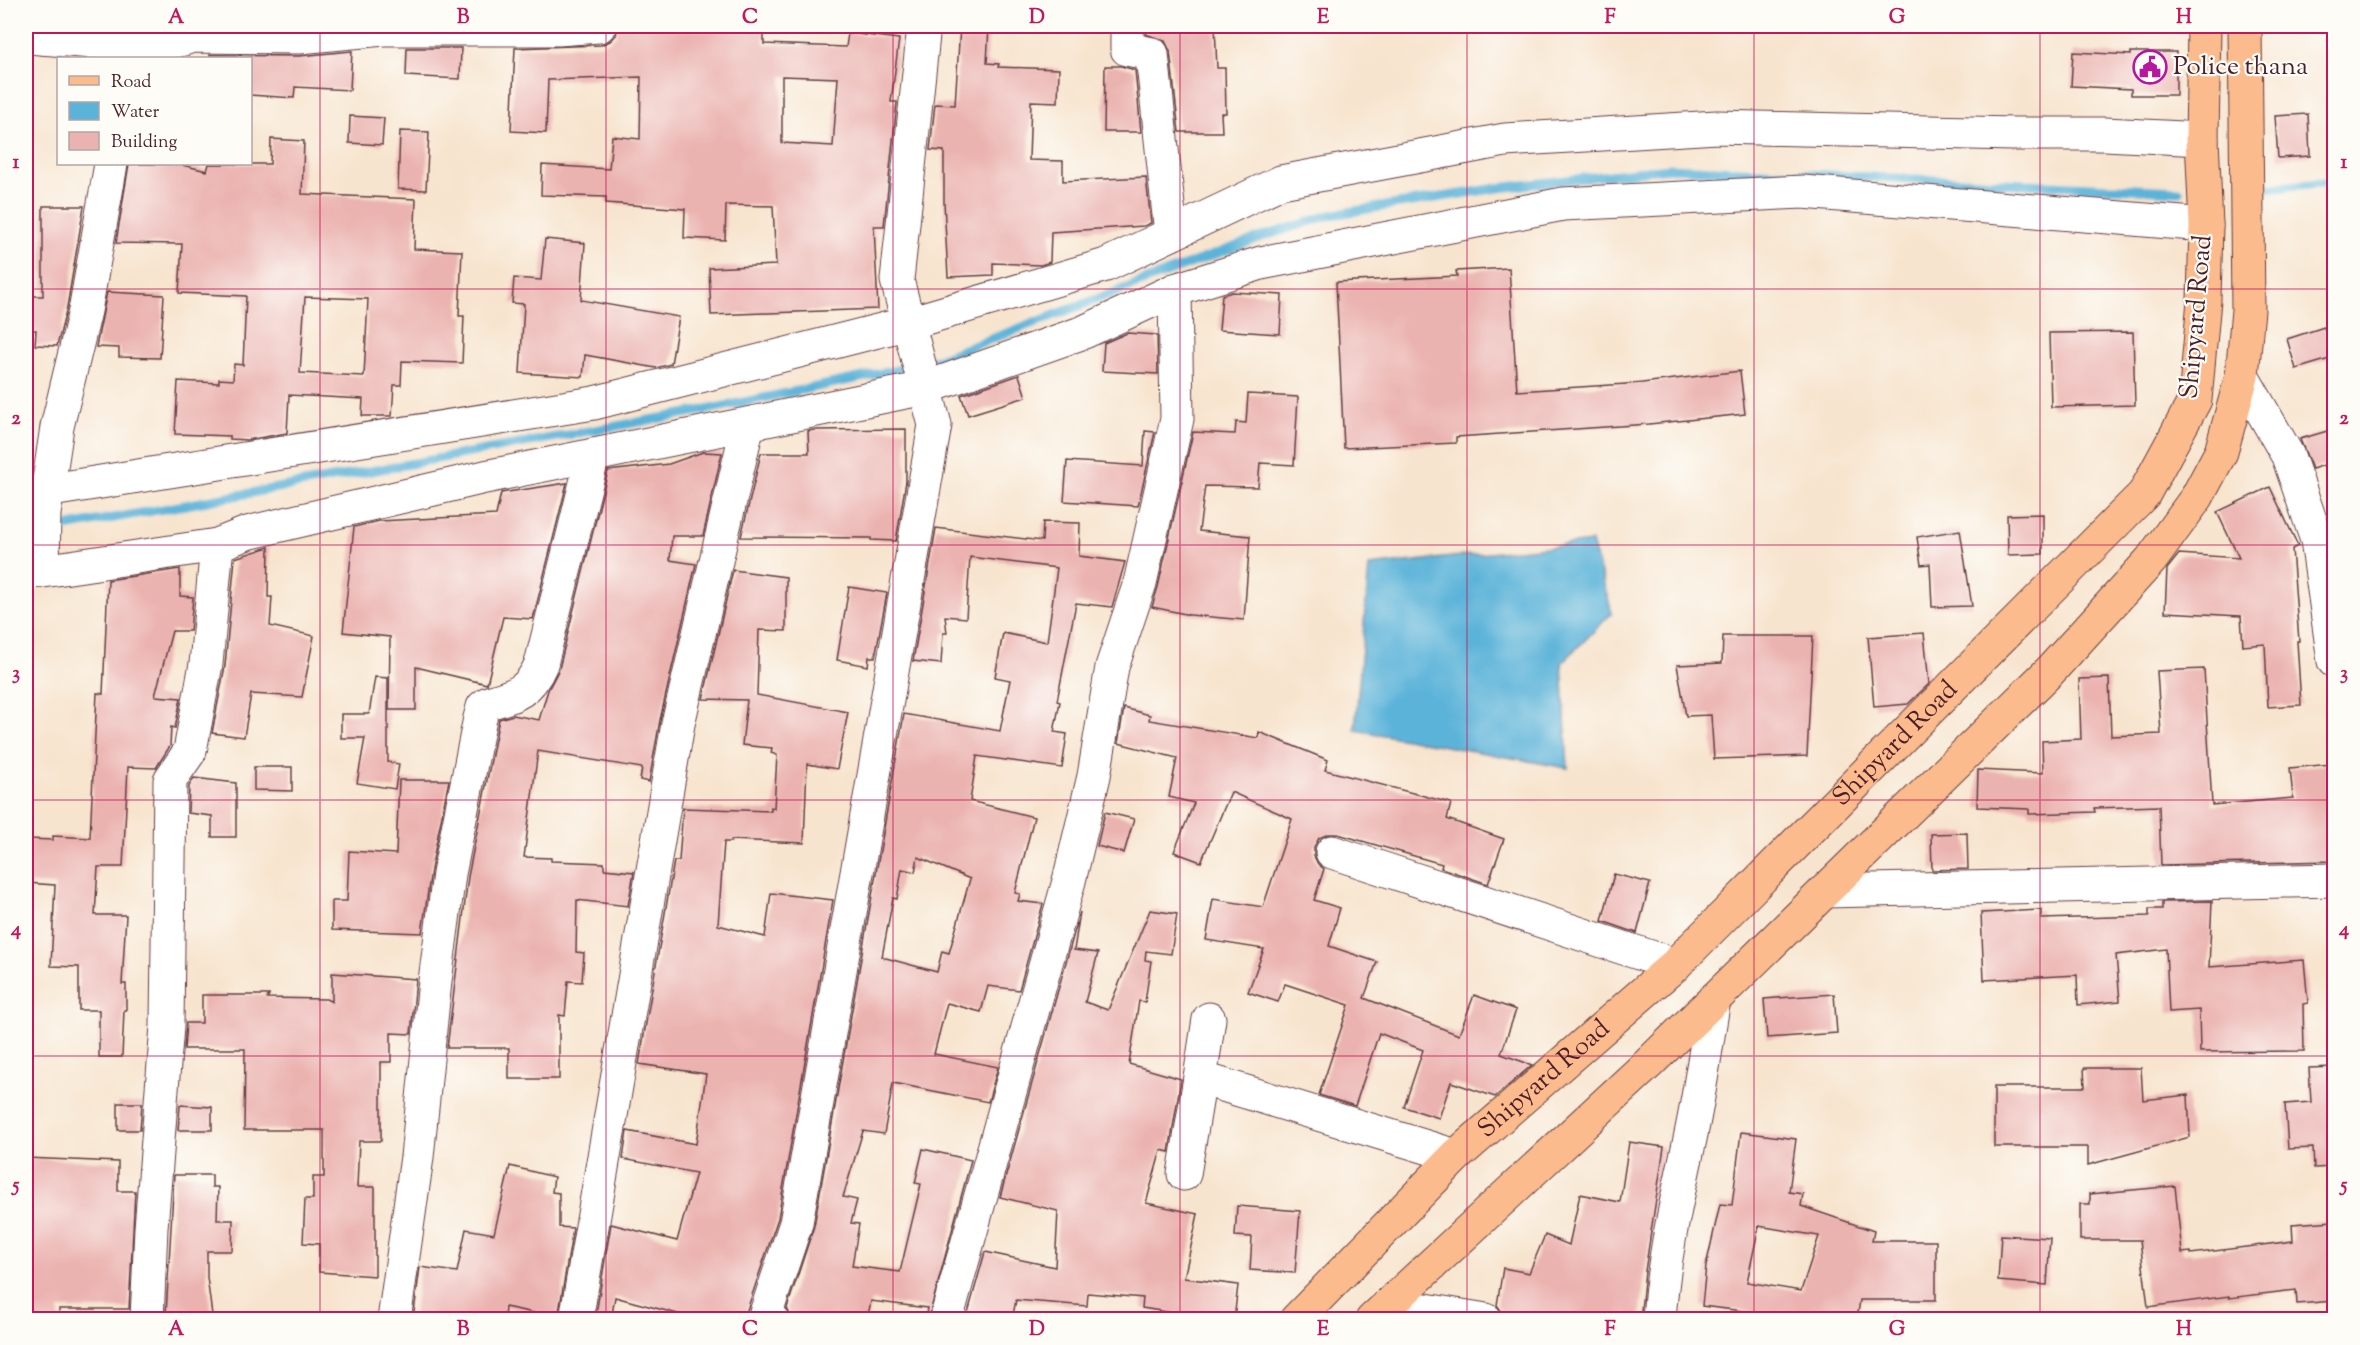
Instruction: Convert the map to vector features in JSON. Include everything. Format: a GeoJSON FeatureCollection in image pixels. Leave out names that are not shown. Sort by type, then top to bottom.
{"type":"FeatureCollection","features":[{"type":"Feature","properties":{"kind":"main road","name":"Shipyard Road"},"geometry":{"type":"LineString","coordinates":[[1296,1320],[1456,1156],[1675,965],[2144,494],[2195,400],[2204,300],[2206,225],[2202,139],[2204,26]]}},
{"type":"Feature","properties":{"kind":"main road","name":"Shipyard Road"},"geometry":{"type":"LineString","coordinates":[[2242,376],[2247,310],[2245,26]]}},
{"type":"Feature","properties":{"kind":"main road"},"geometry":{"type":"LineString","coordinates":[[1380,1312],[1649,1063],[2050,671],[2151,560],[2196,497],[2221,452],[2242,376]]}},
{"type":"Feature","properties":{"kind":"street"},"geometry":{"type":"LineString","coordinates":[[26,37],[134,51],[183,40],[191,36],[299,37],[384,29],[558,29],[599,26]]}},
{"type":"Feature","properties":{"kind":"street"},"geometry":{"type":"LineString","coordinates":[[773,1320],[765,1316],[796,1223],[935,425],[897,280],[924,26]]}},
{"type":"Feature","properties":{"kind":"street"},"geometry":{"type":"LineString","coordinates":[[1127,26],[1127,49],[1152,54],[1171,234]]}},
{"type":"Feature","properties":{"kind":"street"},"geometry":{"type":"LineString","coordinates":[[39,500],[594,403],[909,323],[1106,265],[1281,182],[1505,140],[1718,127],[2202,139]]}},
{"type":"Feature","properties":{"kind":"street"},"geometry":{"type":"LineString","coordinates":[[111,165],[85,311],[39,500],[37,563],[217,545],[247,533],[485,477],[925,388],[1084,332],[1175,290],[1261,262],[1563,204],[1803,192],[2206,225]]}},
{"type":"Feature","properties":{"kind":"street"},"geometry":{"type":"LineString","coordinates":[[946,1320],[1069,881],[1094,776],[1112,667],[1140,583],[1177,419],[1175,290]]}},
{"type":"Feature","properties":{"kind":"street","name":"Shipyard Road"},"geometry":{"type":"LineString","coordinates":[[2242,376],[2288,456],[2317,540],[2334,661]]}},
{"type":"Feature","properties":{"kind":"street"},"geometry":{"type":"LineString","coordinates":[[576,1320],[678,724],[748,424]]}},
{"type":"Feature","properties":{"kind":"street"},"geometry":{"type":"LineString","coordinates":[[394,1320],[417,1156],[435,981],[449,874],[480,718],[483,707],[488,703],[525,689],[535,677],[541,664],[592,455]]}},
{"type":"Feature","properties":{"kind":"street"},"geometry":{"type":"LineString","coordinates":[[147,1320],[151,1228],[167,1026],[170,780],[190,751],[206,663],[217,545]]}},
{"type":"Feature","properties":{"kind":"street"},"geometry":{"type":"LineString","coordinates":[[1332,852],[1675,965]]}},
{"type":"Feature","properties":{"kind":"street"},"geometry":{"type":"LineString","coordinates":[[1825,891],[2334,880]]}},
{"type":"Feature","properties":{"kind":"street"},"geometry":{"type":"LineString","coordinates":[[1659,1320],[1672,1219],[1690,1137],[1714,999]]}},
{"type":"Feature","properties":{"kind":"street"},"geometry":{"type":"LineString","coordinates":[[1184,1174],[1209,1019]]}},
{"type":"Feature","properties":{"kind":"street"},"geometry":{"type":"LineString","coordinates":[[1200,1078],[1456,1156]]}},
{"type":"Feature","properties":{"kind":"street"},"geometry":{"type":"LineString","coordinates":[[1380,1312],[1486,1320]]}},
{"type":"Feature","properties":{"kind":"water"},"geometry":{"type":"Polygon","coordinates":[[[1592,542],[1612,613],[1562,663],[1568,768],[1355,730],[1369,566],[1592,542]]]}},
{"type":"Feature","properties":{"kind":"building"},"geometry":{"type":"Polygon","coordinates":[[[618,26],[675,26],[710,29],[764,29],[764,44],[846,47],[848,33],[899,39],[891,102],[897,102],[884,226],[874,226],[878,309],[711,315],[709,268],[776,265],[773,206],[726,205],[725,240],[684,238],[685,209],[606,203],[606,197],[541,195],[542,165],[609,169],[612,136],[640,139],[641,77],[548,80],[546,133],[511,131],[515,48],[601,45],[616,35],[618,26]],[[782,76],[782,143],[833,146],[838,78],[782,76]]]}},
{"type":"Feature","properties":{"kind":"building"},"geometry":{"type":"Polygon","coordinates":[[[960,26],[989,26],[987,63],[999,64],[998,67],[1059,69],[1058,102],[1031,101],[1029,160],[1063,161],[1063,181],[1146,177],[1151,223],[1144,226],[1051,232],[1050,262],[1041,265],[993,263],[993,275],[948,277],[944,151],[930,150],[935,104],[955,105],[960,26]]]}},
{"type":"Feature","properties":{"kind":"building"},"geometry":{"type":"Polygon","coordinates":[[[1146,26],[1215,26],[1217,68],[1225,68],[1226,113],[1221,113],[1222,132],[1179,132],[1170,51],[1165,41],[1146,34],[1146,26]]]}},
{"type":"Feature","properties":{"kind":"building"},"geometry":{"type":"Polygon","coordinates":[[[407,48],[461,48],[460,79],[406,76],[407,48]]]}},
{"type":"Feature","properties":{"kind":"building"},"geometry":{"type":"Polygon","coordinates":[[[352,51],[350,90],[295,87],[294,98],[252,95],[252,57],[210,57],[210,55],[299,56],[352,51]]]}},
{"type":"Feature","properties":{"kind":"building"},"geometry":{"type":"Polygon","coordinates":[[[2073,52],[2131,55],[2131,52],[2176,52],[2176,95],[2131,95],[2131,89],[2071,86],[2073,52]]]}},
{"type":"Feature","properties":{"kind":"building"},"geometry":{"type":"Polygon","coordinates":[[[1105,66],[1121,66],[1135,70],[1141,132],[1104,132],[1105,66]]]}},
{"type":"Feature","properties":{"kind":"building"},"geometry":{"type":"Polygon","coordinates":[[[2308,114],[2310,156],[2278,158],[2275,116],[2308,114]]]}},
{"type":"Feature","properties":{"kind":"building"},"geometry":{"type":"Polygon","coordinates":[[[350,116],[384,118],[382,145],[349,143],[350,116]]]}},
{"type":"Feature","properties":{"kind":"building"},"geometry":{"type":"Polygon","coordinates":[[[400,131],[429,132],[426,190],[398,189],[400,131]]]}},
{"type":"Feature","properties":{"kind":"building"},"geometry":{"type":"Polygon","coordinates":[[[271,139],[304,141],[302,194],[416,199],[414,249],[462,251],[459,316],[464,316],[462,363],[402,361],[401,385],[394,385],[392,416],[362,416],[363,399],[289,395],[287,433],[247,440],[230,439],[230,436],[175,434],[178,381],[219,383],[219,379],[233,380],[234,364],[243,365],[246,296],[179,293],[182,244],[116,243],[129,165],[182,165],[207,171],[209,165],[270,164],[271,139]],[[305,297],[300,373],[364,376],[368,299],[305,297]]]}},
{"type":"Feature","properties":{"kind":"building"},"geometry":{"type":"Polygon","coordinates":[[[43,206],[84,206],[67,307],[57,346],[35,345],[36,330],[31,330],[31,296],[43,296],[43,206]]]}},
{"type":"Feature","properties":{"kind":"building"},"geometry":{"type":"Polygon","coordinates":[[[545,239],[585,243],[581,300],[679,317],[671,364],[656,368],[585,355],[583,377],[520,373],[524,304],[512,303],[514,278],[541,280],[545,239]]]}},
{"type":"Feature","properties":{"kind":"building"},"geometry":{"type":"Polygon","coordinates":[[[1509,268],[1517,391],[1642,383],[1740,371],[1745,414],[1649,424],[1456,437],[1456,443],[1344,448],[1336,282],[1457,276],[1456,271],[1509,268]]]}},
{"type":"Feature","properties":{"kind":"building"},"geometry":{"type":"Polygon","coordinates":[[[107,292],[164,295],[160,358],[119,357],[119,348],[96,347],[107,292]]]}},
{"type":"Feature","properties":{"kind":"building"},"geometry":{"type":"Polygon","coordinates":[[[1232,292],[1282,295],[1280,334],[1219,330],[1222,295],[1232,292]]]}},
{"type":"Feature","properties":{"kind":"building"},"geometry":{"type":"Polygon","coordinates":[[[2324,327],[2333,358],[2296,369],[2287,339],[2324,327]]]}},
{"type":"Feature","properties":{"kind":"building"},"geometry":{"type":"Polygon","coordinates":[[[2133,332],[2135,405],[2051,407],[2049,333],[2133,332]]]}},
{"type":"Feature","properties":{"kind":"building"},"geometry":{"type":"Polygon","coordinates":[[[1127,333],[1157,335],[1158,374],[1102,371],[1104,343],[1127,333]]]}},
{"type":"Feature","properties":{"kind":"building"},"geometry":{"type":"Polygon","coordinates":[[[1019,375],[1026,397],[968,415],[961,395],[1019,375]]]}},
{"type":"Feature","properties":{"kind":"building"},"geometry":{"type":"Polygon","coordinates":[[[1248,394],[1298,397],[1294,465],[1260,463],[1258,487],[1205,486],[1199,531],[1250,536],[1244,620],[1190,615],[1152,607],[1193,432],[1235,434],[1236,422],[1246,423],[1248,394]]]}},
{"type":"Feature","properties":{"kind":"building"},"geometry":{"type":"Polygon","coordinates":[[[906,429],[906,481],[896,541],[871,540],[871,538],[741,537],[761,453],[809,453],[808,431],[814,430],[906,429]]]}},
{"type":"Feature","properties":{"kind":"building"},"geometry":{"type":"Polygon","coordinates":[[[2334,429],[2334,462],[2312,469],[2300,439],[2334,429]]]}},
{"type":"Feature","properties":{"kind":"building"},"geometry":{"type":"Polygon","coordinates":[[[1145,431],[1155,432],[1138,506],[1064,501],[1067,461],[1143,466],[1145,431]]]}},
{"type":"Feature","properties":{"kind":"building"},"geometry":{"type":"Polygon","coordinates":[[[703,452],[722,453],[703,536],[672,536],[670,560],[696,564],[660,720],[649,782],[640,780],[642,768],[538,751],[524,857],[551,858],[551,861],[604,863],[604,869],[634,872],[628,906],[577,900],[576,952],[584,953],[582,982],[568,981],[565,1016],[559,1015],[559,1079],[509,1079],[509,1048],[447,1048],[468,877],[499,719],[513,715],[539,720],[548,690],[559,669],[608,471],[669,464],[703,452]]]}},
{"type":"Feature","properties":{"kind":"building"},"geometry":{"type":"Polygon","coordinates":[[[567,483],[533,619],[503,617],[487,684],[416,667],[416,710],[389,710],[390,637],[343,632],[354,527],[379,521],[496,515],[501,493],[567,483]]]}},
{"type":"Feature","properties":{"kind":"building"},"geometry":{"type":"Polygon","coordinates":[[[2270,487],[2298,546],[2292,549],[2301,705],[2268,707],[2265,644],[2243,646],[2241,616],[2165,612],[2167,569],[2179,554],[2239,558],[2217,512],[2270,487]]]}},
{"type":"Feature","properties":{"kind":"building"},"geometry":{"type":"Polygon","coordinates":[[[2043,514],[2043,554],[2008,555],[2007,515],[2043,514]]]}},
{"type":"Feature","properties":{"kind":"building"},"geometry":{"type":"Polygon","coordinates":[[[1043,522],[1080,523],[1079,556],[1125,562],[1112,607],[1076,603],[1057,701],[1060,702],[1054,732],[1067,734],[1062,768],[977,756],[970,801],[1034,817],[1015,893],[1020,894],[1018,901],[1043,904],[1019,990],[988,986],[981,1012],[947,1003],[934,1054],[998,1067],[988,1102],[893,1083],[884,1134],[863,1131],[843,1197],[857,1200],[851,1223],[859,1224],[852,1266],[900,1272],[921,1184],[915,1183],[923,1149],[971,1160],[928,1320],[925,1320],[927,1308],[871,1301],[867,1320],[792,1320],[787,1308],[814,1226],[904,714],[1000,731],[1010,680],[995,677],[1003,633],[1047,642],[1057,568],[970,557],[966,618],[945,616],[947,633],[943,633],[941,664],[913,661],[936,528],[1042,541],[1043,522]],[[918,857],[915,872],[902,869],[897,899],[893,898],[882,957],[937,972],[942,951],[949,953],[970,879],[918,857]]]}},
{"type":"Feature","properties":{"kind":"building"},"geometry":{"type":"Polygon","coordinates":[[[1960,530],[1972,606],[1932,607],[1930,564],[1921,565],[1917,537],[1960,530]]]}},
{"type":"Feature","properties":{"kind":"building"},"geometry":{"type":"Polygon","coordinates":[[[269,547],[268,597],[272,597],[270,626],[314,636],[302,697],[251,694],[244,737],[212,733],[225,666],[235,558],[269,547]]]}},
{"type":"Feature","properties":{"kind":"building"},"geometry":{"type":"Polygon","coordinates":[[[180,569],[180,596],[193,597],[190,631],[172,631],[155,696],[181,698],[175,728],[171,727],[170,746],[156,768],[128,767],[123,867],[98,867],[95,915],[126,915],[122,984],[126,984],[126,1010],[124,1010],[122,1057],[99,1057],[99,1010],[79,1010],[79,967],[51,966],[55,885],[26,883],[28,839],[53,840],[53,836],[90,838],[97,693],[103,694],[108,580],[180,569]]]}},
{"type":"Feature","properties":{"kind":"building"},"geometry":{"type":"Polygon","coordinates":[[[733,570],[786,577],[786,631],[759,630],[757,695],[848,712],[837,769],[807,764],[804,843],[731,840],[731,842],[724,842],[718,925],[765,937],[771,893],[833,900],[778,1218],[747,1310],[747,1320],[700,1320],[615,1297],[611,1320],[595,1320],[611,1224],[677,1241],[696,1173],[623,1159],[627,1131],[696,1144],[706,1074],[639,1064],[674,861],[679,861],[683,808],[771,811],[771,807],[774,808],[777,755],[771,753],[772,748],[742,745],[747,700],[703,699],[733,570]]]}},
{"type":"Feature","properties":{"kind":"building"},"geometry":{"type":"Polygon","coordinates":[[[849,587],[887,593],[875,657],[869,657],[868,666],[837,660],[849,587]]]}},
{"type":"Feature","properties":{"kind":"building"},"geometry":{"type":"Polygon","coordinates":[[[1924,633],[1929,684],[1908,704],[1874,707],[1868,637],[1924,633]]]}},
{"type":"Feature","properties":{"kind":"building"},"geometry":{"type":"Polygon","coordinates":[[[1723,636],[1813,636],[1807,756],[1714,759],[1711,715],[1686,716],[1677,665],[1722,663],[1723,636]]]}},
{"type":"Feature","properties":{"kind":"building"},"geometry":{"type":"Polygon","coordinates":[[[2204,669],[2212,805],[2293,798],[2290,768],[2331,764],[2334,796],[2334,861],[2161,865],[2159,806],[2094,808],[2095,812],[2029,814],[2029,809],[1977,807],[1978,770],[2043,773],[2042,741],[2081,739],[2079,679],[2109,678],[2111,736],[2161,734],[2157,671],[2204,669]]]}},
{"type":"Feature","properties":{"kind":"building"},"geometry":{"type":"Polygon","coordinates":[[[375,677],[388,678],[388,762],[399,764],[395,789],[357,783],[365,738],[341,738],[341,714],[369,714],[375,677]]]}},
{"type":"Feature","properties":{"kind":"building"},"geometry":{"type":"Polygon","coordinates":[[[1124,708],[1150,715],[1149,720],[1258,738],[1259,732],[1328,760],[1325,770],[1451,803],[1447,819],[1504,839],[1488,884],[1441,868],[1442,864],[1338,834],[1328,834],[1319,838],[1314,847],[1314,856],[1324,869],[1314,900],[1340,908],[1329,946],[1377,962],[1364,998],[1459,1035],[1474,995],[1516,1010],[1501,1054],[1532,1065],[1495,1097],[1451,1082],[1439,1118],[1404,1107],[1423,1050],[1379,1033],[1355,1106],[1319,1095],[1349,1005],[1285,984],[1278,1002],[1248,992],[1264,949],[1206,940],[1213,899],[1263,907],[1292,819],[1231,792],[1201,862],[1174,852],[1194,803],[1169,797],[1177,758],[1118,743],[1124,708]]]}},
{"type":"Feature","properties":{"kind":"building"},"geometry":{"type":"Polygon","coordinates":[[[254,767],[292,767],[292,791],[254,790],[254,767]]]}},
{"type":"Feature","properties":{"kind":"building"},"geometry":{"type":"Polygon","coordinates":[[[194,778],[236,783],[236,837],[212,837],[212,816],[188,813],[189,786],[194,778]]]}},
{"type":"Feature","properties":{"kind":"building"},"geometry":{"type":"Polygon","coordinates":[[[399,780],[449,780],[431,870],[422,933],[332,930],[332,901],[347,901],[349,851],[396,854],[399,780]]]}},
{"type":"Feature","properties":{"kind":"building"},"geometry":{"type":"Polygon","coordinates":[[[1105,812],[1134,819],[1124,853],[1097,846],[1105,812]]]}},
{"type":"Feature","properties":{"kind":"building"},"geometry":{"type":"Polygon","coordinates":[[[1967,833],[1968,869],[1932,870],[1931,834],[1967,833]]]}},
{"type":"Feature","properties":{"kind":"building"},"geometry":{"type":"Polygon","coordinates":[[[1614,874],[1650,883],[1637,933],[1602,921],[1614,874]]]}},
{"type":"Feature","properties":{"kind":"building"},"geometry":{"type":"Polygon","coordinates":[[[2212,901],[2209,967],[2304,960],[2308,1003],[2303,1004],[2304,1051],[2200,1052],[2199,1010],[2169,1012],[2166,949],[2116,955],[2120,1001],[2078,1005],[2077,975],[1984,980],[1981,913],[2041,910],[2041,919],[2149,916],[2149,909],[2162,909],[2162,902],[2212,901]]]}},
{"type":"Feature","properties":{"kind":"building"},"geometry":{"type":"Polygon","coordinates":[[[1150,910],[1177,914],[1171,954],[1146,951],[1145,960],[1151,961],[1145,1002],[1139,1001],[1129,1064],[1181,1079],[1169,1152],[1161,1150],[1146,1203],[1198,1214],[1184,1278],[1238,1285],[1234,1320],[1186,1320],[1186,1315],[1142,1308],[1143,1298],[1088,1293],[1087,1306],[1016,1300],[1012,1320],[966,1320],[985,1252],[1055,1267],[1058,1211],[1000,1197],[1080,912],[1074,950],[1098,953],[1085,1002],[1108,1010],[1150,910]]]}},
{"type":"Feature","properties":{"kind":"building"},"geometry":{"type":"Polygon","coordinates":[[[332,973],[416,979],[411,1034],[391,1033],[391,1062],[381,1062],[381,1141],[359,1141],[357,1187],[375,1187],[375,1276],[319,1272],[319,1244],[303,1243],[305,1199],[313,1199],[313,1177],[324,1177],[324,1130],[244,1130],[245,1049],[184,1049],[186,1023],[202,1023],[202,995],[269,995],[267,998],[326,999],[332,1002],[332,973]]]}},
{"type":"Feature","properties":{"kind":"building"},"geometry":{"type":"Polygon","coordinates":[[[1834,994],[1837,1033],[1767,1038],[1764,999],[1834,994]]]}},
{"type":"Feature","properties":{"kind":"building"},"geometry":{"type":"Polygon","coordinates":[[[2334,1067],[2334,1167],[2314,1168],[2313,1148],[2288,1149],[2285,1104],[2311,1102],[2309,1068],[2334,1067]]]}},
{"type":"Feature","properties":{"kind":"building"},"geometry":{"type":"Polygon","coordinates":[[[2084,1068],[2141,1068],[2143,1100],[2188,1095],[2190,1137],[2088,1165],[2088,1147],[1994,1147],[1994,1087],[2085,1087],[2084,1068]]]}},
{"type":"Feature","properties":{"kind":"building"},"geometry":{"type":"Polygon","coordinates":[[[118,1103],[142,1103],[140,1130],[118,1130],[118,1103]]]}},
{"type":"Feature","properties":{"kind":"building"},"geometry":{"type":"Polygon","coordinates":[[[180,1105],[212,1107],[212,1130],[178,1130],[180,1105]]]}},
{"type":"Feature","properties":{"kind":"building"},"geometry":{"type":"Polygon","coordinates":[[[1741,1132],[1796,1139],[1789,1192],[1803,1194],[1801,1206],[1874,1231],[1872,1241],[1936,1241],[1936,1300],[1860,1300],[1857,1320],[1758,1320],[1759,1313],[1702,1306],[1706,1266],[1720,1204],[1732,1205],[1741,1132]],[[1759,1226],[1747,1282],[1801,1291],[1819,1236],[1759,1226]]]}},
{"type":"Feature","properties":{"kind":"building"},"geometry":{"type":"Polygon","coordinates":[[[1629,1142],[1664,1147],[1640,1320],[1531,1320],[1504,1315],[1497,1305],[1503,1268],[1529,1273],[1545,1235],[1569,1245],[1580,1194],[1620,1202],[1629,1142]]]}},
{"type":"Feature","properties":{"kind":"building"},"geometry":{"type":"Polygon","coordinates":[[[26,1158],[118,1162],[118,1191],[135,1191],[129,1309],[59,1309],[59,1320],[26,1320],[26,1158]]]}},
{"type":"Feature","properties":{"kind":"building"},"geometry":{"type":"Polygon","coordinates":[[[510,1166],[554,1177],[552,1192],[559,1193],[559,1227],[573,1228],[558,1318],[505,1307],[504,1320],[413,1320],[420,1267],[457,1272],[466,1229],[494,1234],[510,1166]]]}},
{"type":"Feature","properties":{"kind":"building"},"geometry":{"type":"Polygon","coordinates":[[[174,1175],[212,1175],[212,1187],[218,1187],[217,1220],[233,1220],[232,1251],[207,1251],[207,1277],[212,1315],[166,1315],[174,1175]]]}},
{"type":"Feature","properties":{"kind":"building"},"geometry":{"type":"Polygon","coordinates":[[[2175,1186],[2182,1253],[2191,1252],[2191,1254],[2293,1241],[2292,1224],[2334,1221],[2334,1301],[2297,1304],[2296,1290],[2148,1307],[2140,1240],[2080,1240],[2080,1204],[2090,1204],[2090,1194],[2175,1186]]]}},
{"type":"Feature","properties":{"kind":"building"},"geometry":{"type":"Polygon","coordinates":[[[1237,1206],[1300,1211],[1295,1273],[1250,1270],[1252,1237],[1235,1236],[1237,1206]]]}},
{"type":"Feature","properties":{"kind":"building"},"geometry":{"type":"Polygon","coordinates":[[[2001,1235],[2050,1238],[2047,1285],[1998,1281],[2001,1235]]]}},
{"type":"Feature","properties":{"kind":"waterway"},"geometry":{"type":"LineString","coordinates":[[933,361],[1261,237],[1330,215],[1498,188],[1670,168],[2179,191]]}},
{"type":"Feature","properties":{"kind":"waterway"},"geometry":{"type":"LineString","coordinates":[[2252,189],[2334,182]]}},
{"type":"Feature","properties":{"kind":"waterway"},"geometry":{"type":"LineString","coordinates":[[26,534],[715,408],[902,369]]}},
{"type":"Feature","properties":{"kind":"place","name":"Police thana"},"geometry":{"type":"Point","coordinates":[2150,67]}}]}
